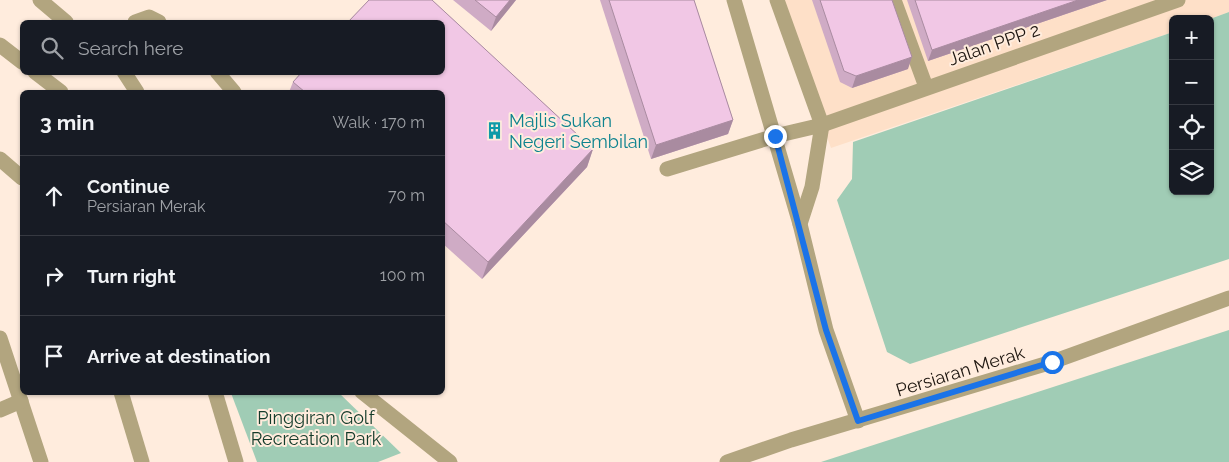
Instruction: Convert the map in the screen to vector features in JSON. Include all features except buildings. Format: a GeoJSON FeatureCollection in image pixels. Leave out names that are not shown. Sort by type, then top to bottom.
{"type":"FeatureCollection","features":[{"type":"Feature","properties":{"kind":"street"},"geometry":{"type":"LineString","coordinates":[[40,0],[64,20]]}},
{"type":"Feature","properties":{"kind":"street"},"geometry":{"type":"LineString","coordinates":[[734,0],[800,224],[826,330],[858,421]]}},
{"type":"Feature","properties":{"kind":"street"},"geometry":{"type":"LineString","coordinates":[[777,0],[822,125],[812,187],[800,224]]}},
{"type":"Feature","properties":{"kind":"street"},"geometry":{"type":"LineString","coordinates":[[894,0],[926,87]]}},
{"type":"Feature","properties":{"kind":"street","name":"Jalan PPP 2"},"geometry":{"type":"LineString","coordinates":[[667,169],[775,136],[822,125],[1178,0]]}},
{"type":"Feature","properties":{"kind":"street"},"geometry":{"type":"LineString","coordinates":[[141,20],[149,17],[155,20]]}},
{"type":"Feature","properties":{"kind":"street"},"geometry":{"type":"LineString","coordinates":[[0,45],[20,60]]}},
{"type":"Feature","properties":{"kind":"street"},"geometry":{"type":"LineString","coordinates":[[39,75],[58,90]]}},
{"type":"Feature","properties":{"kind":"street"},"geometry":{"type":"LineString","coordinates":[[126,75],[136,90]]}},
{"type":"Feature","properties":{"kind":"street"},"geometry":{"type":"LineString","coordinates":[[220,75],[232,90]]}},
{"type":"Feature","properties":{"kind":"street"},"geometry":{"type":"LineString","coordinates":[[0,160],[20,176]]}},
{"type":"Feature","properties":{"kind":"street","name":"Persiaran Merak"},"geometry":{"type":"LineString","coordinates":[[727,462],[1052,362],[1229,298]]}},
{"type":"Feature","properties":{"kind":"street"},"geometry":{"type":"LineString","coordinates":[[0,338],[41,462]]}},
{"type":"Feature","properties":{"kind":"street"},"geometry":{"type":"LineString","coordinates":[[121,395],[142,462]]}},
{"type":"Feature","properties":{"kind":"street"},"geometry":{"type":"LineString","coordinates":[[216,395],[236,462]]}},
{"type":"Feature","properties":{"kind":"street"},"geometry":{"type":"LineString","coordinates":[[366,395],[450,462]]}},
{"type":"Feature","properties":{"kind":"street"},"geometry":{"type":"LineString","coordinates":[[0,410],[21,401]]}},
{"type":"Feature","properties":{"kind":"shaded area"},"geometry":{"type":"Polygon","coordinates":[[[777,0],[1229,0],[1229,12],[1214,18],[1214,15],[1169,15],[1169,33],[831,148],[777,0]]]}},
{"type":"Feature","properties":{"kind":"green space"},"geometry":{"type":"Polygon","coordinates":[[[1229,12],[1229,259],[910,364],[887,352],[837,200],[852,179],[853,142],[1169,33],[1169,195],[1214,195],[1214,18],[1229,12]]]}},
{"type":"Feature","properties":{"kind":"green space"},"geometry":{"type":"Polygon","coordinates":[[[1229,330],[1229,462],[821,462],[1229,330]]]}},
{"type":"Feature","properties":{"kind":"green space","name":"Pinggiran Golf Recreation Park"},"geometry":{"type":"Polygon","coordinates":[[[232,395],[341,395],[401,453],[378,462],[257,462],[232,395]]]}},
{"type":"Feature","properties":{"kind":"place","name":"Majlis Sukan Negeri Sembilan"},"geometry":{"type":"Point","coordinates":[495,130]}},
{"type":"Feature","properties":{"kind":"route"},"geometry":{"type":"LineString","coordinates":[[775,136],[800,224],[826,330],[858,421],[1052,362]]}}]}
